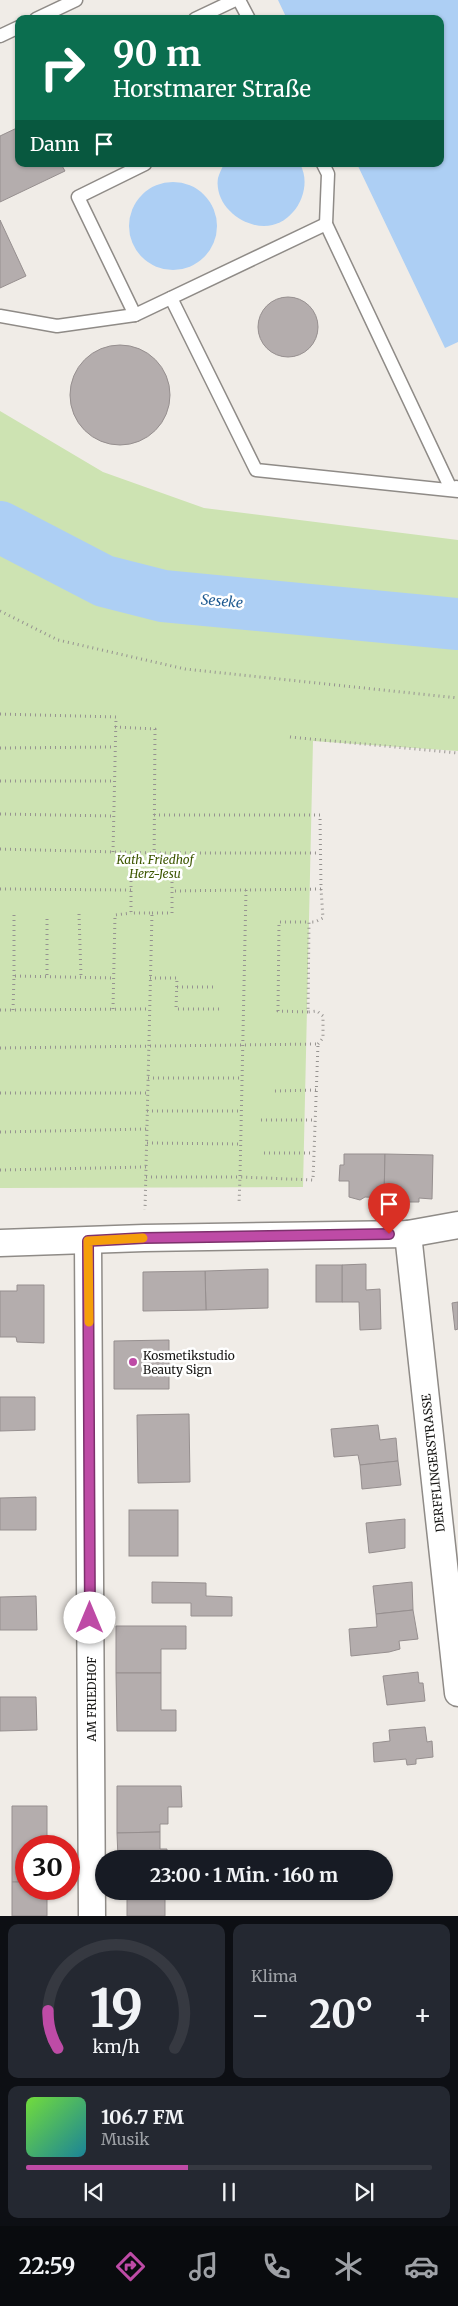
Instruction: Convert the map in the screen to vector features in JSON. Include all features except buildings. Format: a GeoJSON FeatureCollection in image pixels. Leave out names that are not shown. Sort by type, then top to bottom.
{"type":"FeatureCollection","features":[{"type":"Feature","properties":{"kind":"street"},"geometry":{"type":"LineString","coordinates":[[0,1243],[144,1238],[408,1234],[458,1225]]}},
{"type":"Feature","properties":{"kind":"street","name":"DERFFLINGERSTRASSE"},"geometry":{"type":"LineString","coordinates":[[408,1234],[458,1693]]}},
{"type":"Feature","properties":{"kind":"street","name":"AM FRIEDHOF"},"geometry":{"type":"LineString","coordinates":[[88,1241],[92,1916]]}},
{"type":"Feature","properties":{"kind":"lane"},"geometry":{"type":"LineString","coordinates":[[44,15],[76,0]]}},
{"type":"Feature","properties":{"kind":"lane"},"geometry":{"type":"LineString","coordinates":[[203,15],[235,0]]}},
{"type":"Feature","properties":{"kind":"lane"},"geometry":{"type":"LineString","coordinates":[[239,0],[247,15]]}},
{"type":"Feature","properties":{"kind":"lane"},"geometry":{"type":"LineString","coordinates":[[0,36],[15,29]]}},
{"type":"Feature","properties":{"kind":"lane"},"geometry":{"type":"LineString","coordinates":[[135,315],[78,197],[139,167]]}},
{"type":"Feature","properties":{"kind":"lane"},"geometry":{"type":"LineString","coordinates":[[324,167],[328,174],[326,224],[456,489]]}},
{"type":"Feature","properties":{"kind":"lane"},"geometry":{"type":"LineString","coordinates":[[0,316],[57,326],[135,315],[326,224]]}},
{"type":"Feature","properties":{"kind":"lane"},"geometry":{"type":"LineString","coordinates":[[170,298],[256,470],[456,489]]}},
{"type":"Feature","properties":{"kind":"path"},"geometry":{"type":"LineString","coordinates":[[0,611],[58,640],[185,669],[458,698]]}},
{"type":"Feature","properties":{"kind":"path"},"geometry":{"type":"LineString","coordinates":[[0,714],[116,716],[113,852]]}},
{"type":"Feature","properties":{"kind":"path"},"geometry":{"type":"LineString","coordinates":[[116,727],[155,729],[154,872]]}},
{"type":"Feature","properties":{"kind":"path"},"geometry":{"type":"LineString","coordinates":[[290,737],[458,753]]}},
{"type":"Feature","properties":{"kind":"path"},"geometry":{"type":"LineString","coordinates":[[0,748],[115,747]]}},
{"type":"Feature","properties":{"kind":"path"},"geometry":{"type":"LineString","coordinates":[[0,781],[115,782]]}},
{"type":"Feature","properties":{"kind":"path"},"geometry":{"type":"LineString","coordinates":[[0,814],[114,816]]}},
{"type":"Feature","properties":{"kind":"path"},"geometry":{"type":"LineString","coordinates":[[146,1177],[240,1177],[313,1180],[318,1044],[323,1038],[323,1016],[317,1011],[278,1011],[279,922],[315,922],[323,918],[320,815],[154,815]]}},
{"type":"Feature","properties":{"kind":"path"},"geometry":{"type":"LineString","coordinates":[[0,849],[154,853],[320,853]]}},
{"type":"Feature","properties":{"kind":"path"},"geometry":{"type":"LineString","coordinates":[[113,1009],[115,915],[172,913],[172,872],[130,872],[131,913]]}},
{"type":"Feature","properties":{"kind":"path"},"geometry":{"type":"LineString","coordinates":[[0,889],[131,890]]}},
{"type":"Feature","properties":{"kind":"path"},"geometry":{"type":"LineString","coordinates":[[172,891],[321,889]]}},
{"type":"Feature","properties":{"kind":"path"},"geometry":{"type":"LineString","coordinates":[[239,1204],[246,890]]}},
{"type":"Feature","properties":{"kind":"path"},"geometry":{"type":"LineString","coordinates":[[144,1238],[152,913]]}},
{"type":"Feature","properties":{"kind":"path"},"geometry":{"type":"LineString","coordinates":[[13,1010],[14,914]]}},
{"type":"Feature","properties":{"kind":"path"},"geometry":{"type":"LineString","coordinates":[[78,914],[81,978]]}},
{"type":"Feature","properties":{"kind":"path"},"geometry":{"type":"LineString","coordinates":[[46,920],[47,977]]}},
{"type":"Feature","properties":{"kind":"path"},"geometry":{"type":"LineString","coordinates":[[308,1012],[309,922]]}},
{"type":"Feature","properties":{"kind":"path"},"geometry":{"type":"LineString","coordinates":[[14,976],[114,978]]}},
{"type":"Feature","properties":{"kind":"path"},"geometry":{"type":"LineString","coordinates":[[150,978],[177,978],[176,1009],[222,1009]]}},
{"type":"Feature","properties":{"kind":"path"},"geometry":{"type":"LineString","coordinates":[[177,987],[214,987]]}},
{"type":"Feature","properties":{"kind":"path"},"geometry":{"type":"LineString","coordinates":[[0,1010],[150,1009]]}},
{"type":"Feature","properties":{"kind":"path"},"geometry":{"type":"LineString","coordinates":[[0,1048],[318,1044]]}},
{"type":"Feature","properties":{"kind":"path"},"geometry":{"type":"LineString","coordinates":[[148,1078],[243,1078]]}},
{"type":"Feature","properties":{"kind":"path"},"geometry":{"type":"LineString","coordinates":[[275,1090],[316,1090]]}},
{"type":"Feature","properties":{"kind":"path"},"geometry":{"type":"LineString","coordinates":[[0,1093],[148,1093]]}},
{"type":"Feature","properties":{"kind":"path"},"geometry":{"type":"LineString","coordinates":[[147,1111],[242,1111]]}},
{"type":"Feature","properties":{"kind":"path"},"geometry":{"type":"LineString","coordinates":[[261,1120],[315,1120]]}},
{"type":"Feature","properties":{"kind":"path"},"geometry":{"type":"LineString","coordinates":[[0,1132],[147,1129]]}},
{"type":"Feature","properties":{"kind":"path"},"geometry":{"type":"LineString","coordinates":[[147,1143],[241,1144]]}},
{"type":"Feature","properties":{"kind":"path"},"geometry":{"type":"LineString","coordinates":[[264,1153],[314,1153]]}},
{"type":"Feature","properties":{"kind":"path"},"geometry":{"type":"LineString","coordinates":[[0,1170],[146,1167]]}},
{"type":"Feature","properties":{"kind":"green space","name":"Kath. Friedhof Herz-Jesu"},"geometry":{"type":"Polygon","coordinates":[[[0,411],[103,472],[204,508],[458,540],[458,751],[313,741],[303,1187],[0,1188],[0,411]]]}},
{"type":"Feature","properties":{"kind":"water"},"geometry":{"type":"Polygon","coordinates":[[[278,0],[458,0],[458,342],[445,348],[358,167],[444,167],[444,15],[285,15],[278,0]]]}},
{"type":"Feature","properties":{"kind":"water"},"geometry":{"type":"Polygon","coordinates":[[[223,167],[301,167],[304,174],[303,195],[292,213],[284,220],[264,226],[255,225],[238,218],[224,205],[218,188],[218,178],[223,167]]]}},
{"type":"Feature","properties":{"kind":"water"},"geometry":{"type":"Polygon","coordinates":[[[173,182],[190,186],[204,195],[213,209],[217,226],[213,243],[204,257],[190,266],[173,270],[156,266],[142,257],[133,243],[129,226],[133,209],[142,195],[156,186],[173,182]]]}},
{"type":"Feature","properties":{"kind":"waterway","name":"Seseke"},"geometry":{"type":"LineString","coordinates":[[0,527],[104,581],[163,596],[458,624]]}},
{"type":"Feature","properties":{"kind":"slow traffic"},"geometry":{"type":"LineString","coordinates":[[89,1322],[88,1241],[143,1238]]}},
{"type":"Feature","properties":{"kind":"place","name":"Kosmetikstudio Beauty Sign"},"geometry":{"type":"Point","coordinates":[133,1362]}},
{"type":"Feature","properties":{"kind":"route"},"geometry":{"type":"LineString","coordinates":[[90,1618],[88,1241],[144,1238],[389,1234]]}}]}
